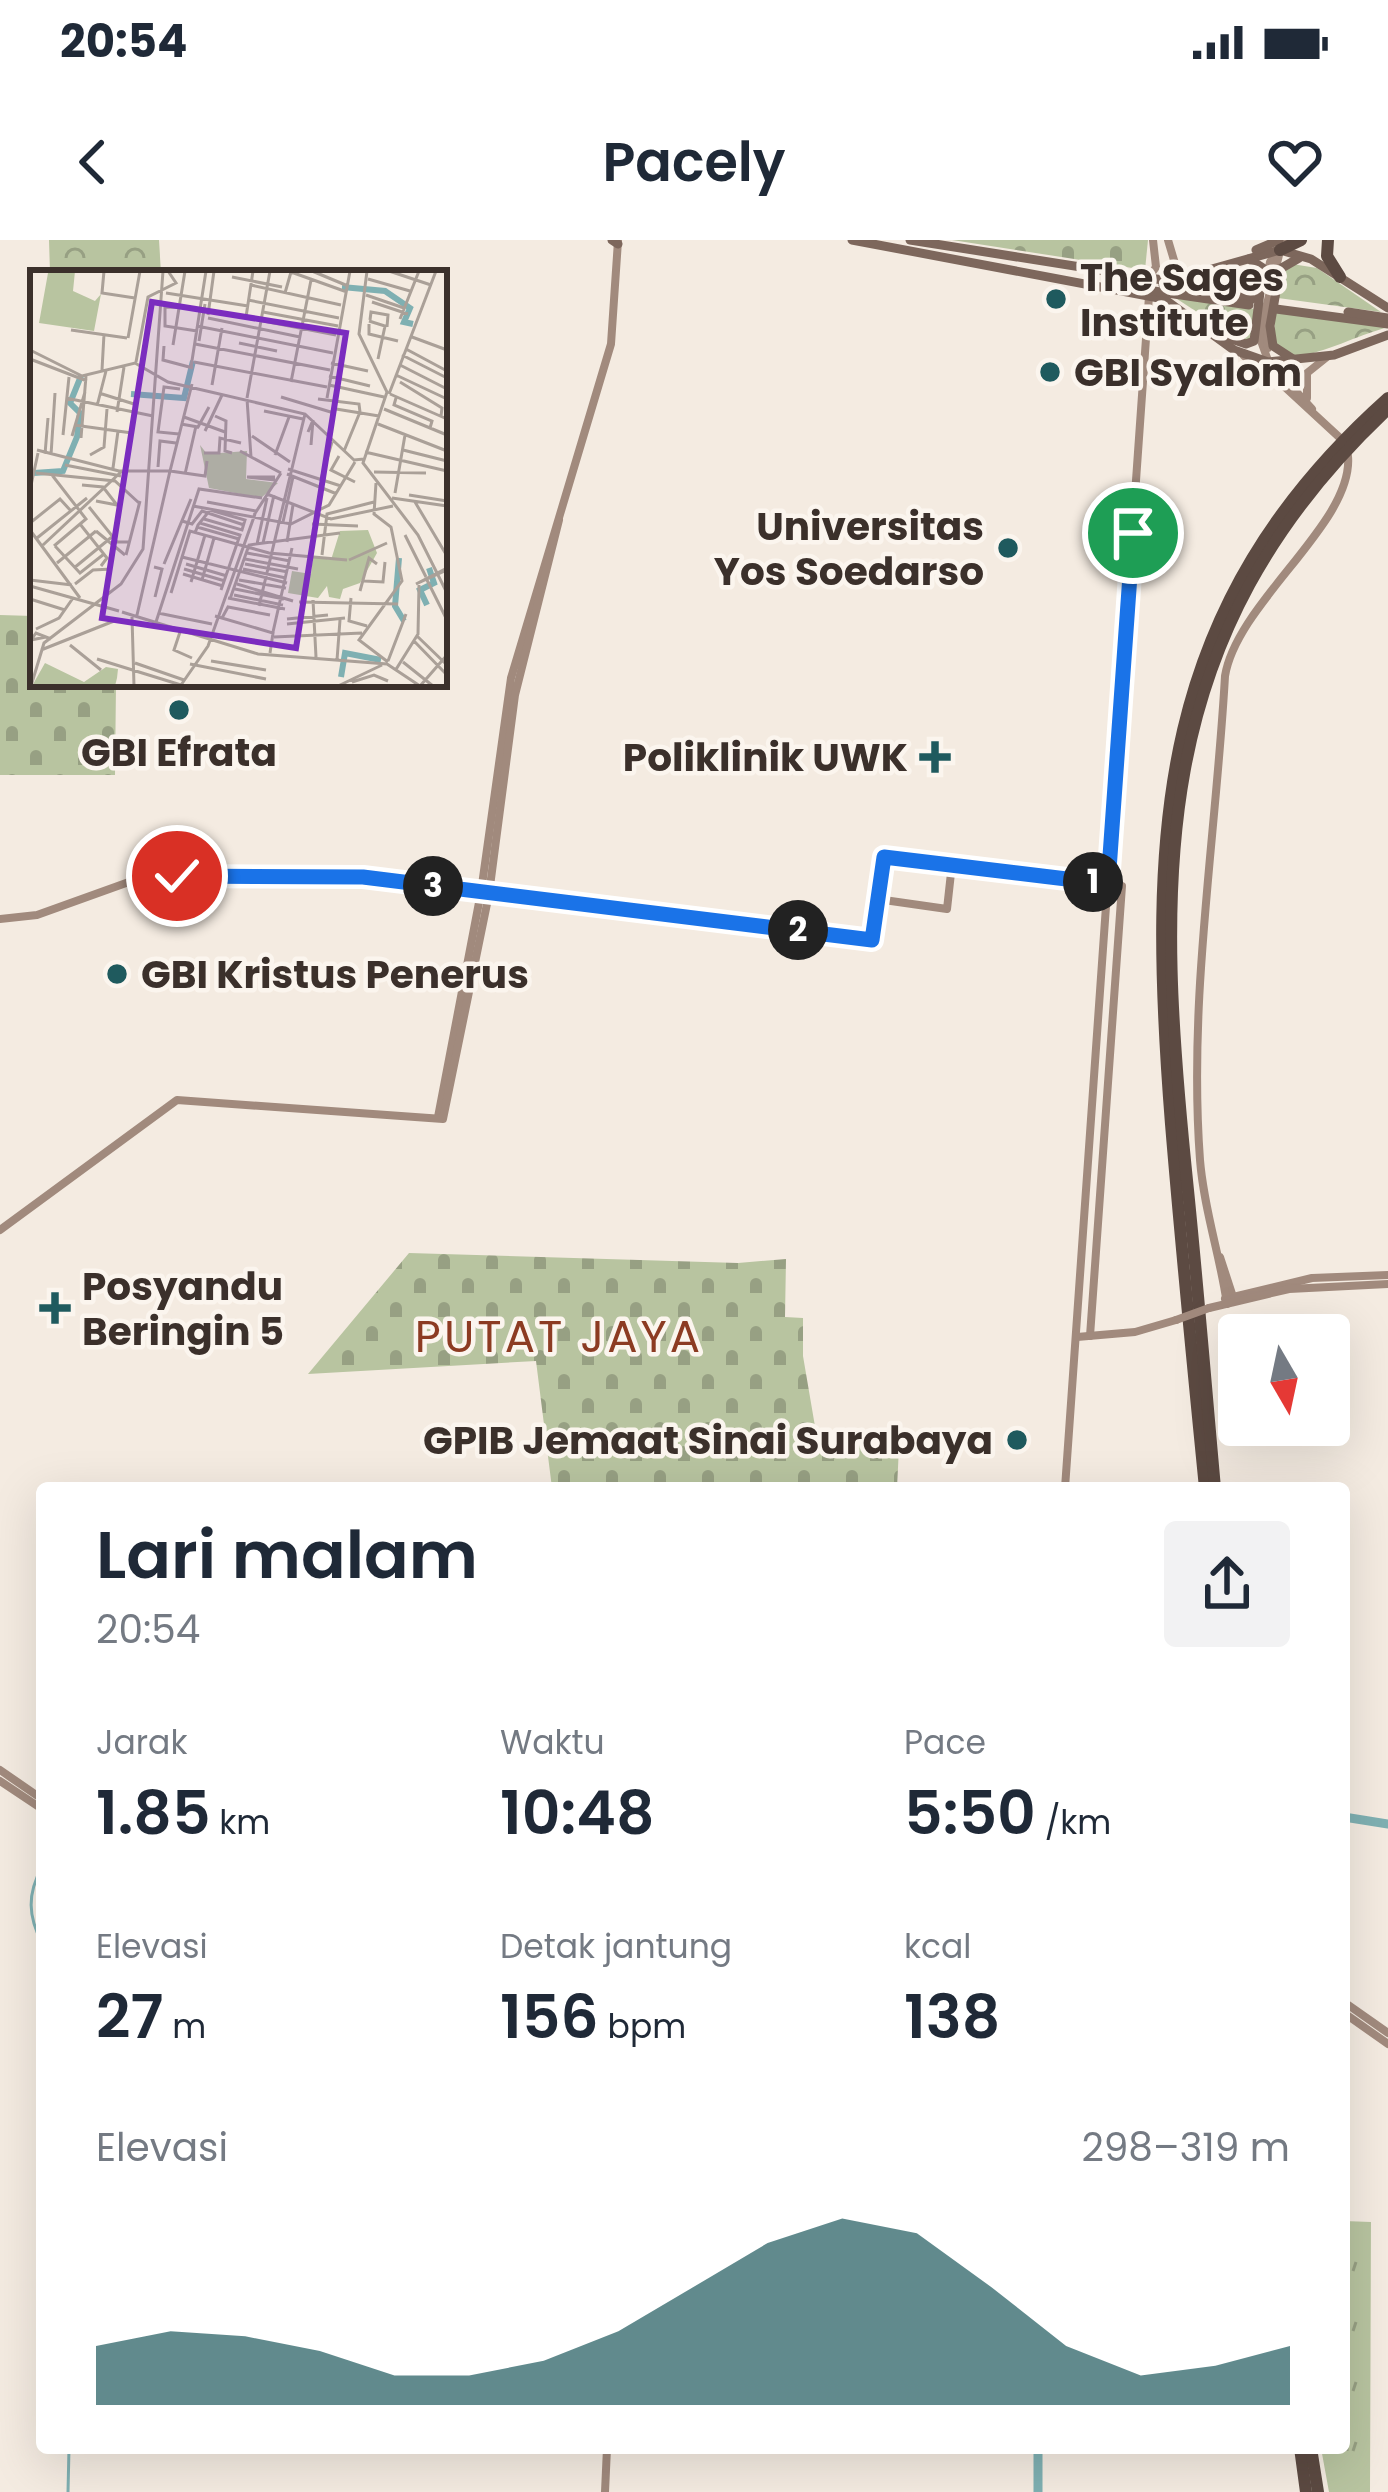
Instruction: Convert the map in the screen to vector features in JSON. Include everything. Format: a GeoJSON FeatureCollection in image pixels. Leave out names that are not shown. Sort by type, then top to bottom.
{"type":"FeatureCollection","features":[{"type":"Feature","properties":{"kind":"highway"},"geometry":{"type":"LineString","coordinates":[[1281,243],[1301,240]]}},
{"type":"Feature","properties":{"kind":"highway"},"geometry":{"type":"LineString","coordinates":[[1328,240],[1327,256],[1340,278]]}},
{"type":"Feature","properties":{"kind":"highway"},"geometry":{"type":"LineString","coordinates":[[1204,1482],[1160,989],[1163,843],[1174,765],[1214,630],[1254,552],[1311,475],[1388,398]]}},
{"type":"Feature","properties":{"kind":"highway"},"geometry":{"type":"LineString","coordinates":[[1214,1482],[1170,970],[1173,843],[1185,760],[1211,663],[1258,565],[1301,501],[1388,409]]}},
{"type":"Feature","properties":{"kind":"highway"},"geometry":{"type":"LineString","coordinates":[[1301,2454],[1306,2492]]}},
{"type":"Feature","properties":{"kind":"highway"},"geometry":{"type":"LineString","coordinates":[[1312,2454],[1318,2492]]}},
{"type":"Feature","properties":{"kind":"main road"},"geometry":{"type":"LineString","coordinates":[[852,240],[882,242],[1173,303],[1243,355],[1304,362],[1388,335]]}},
{"type":"Feature","properties":{"kind":"main road"},"geometry":{"type":"LineString","coordinates":[[910,240],[1182,280],[1281,243],[1388,308]]}},
{"type":"Feature","properties":{"kind":"main road"},"geometry":{"type":"LineString","coordinates":[[1240,257],[1281,243]]}},
{"type":"Feature","properties":{"kind":"main road"},"geometry":{"type":"LineString","coordinates":[[1213,333],[1248,345],[1255,336],[1262,264],[1252,258],[1226,263]]}},
{"type":"Feature","properties":{"kind":"main road"},"geometry":{"type":"LineString","coordinates":[[1304,362],[1282,356],[1273,346],[1272,304],[1284,262],[1316,262]]}},
{"type":"Feature","properties":{"kind":"main road"},"geometry":{"type":"LineString","coordinates":[[1094,270],[1252,302],[1094,284]]}},
{"type":"Feature","properties":{"kind":"main road"},"geometry":{"type":"LineString","coordinates":[[1277,306],[1388,321]]}},
{"type":"Feature","properties":{"kind":"street"},"geometry":{"type":"LineString","coordinates":[[0,1230],[177,1100],[438,1118],[451,1074],[485,893],[515,698],[559,520],[611,344],[616,241]]}},
{"type":"Feature","properties":{"kind":"street"},"geometry":{"type":"LineString","coordinates":[[1281,243],[1268,268],[1262,356],[1284,389]]}},
{"type":"Feature","properties":{"kind":"street"},"geometry":{"type":"LineString","coordinates":[[1281,243],[1267,304],[1262,356],[1339,436]]}},
{"type":"Feature","properties":{"kind":"street"},"geometry":{"type":"LineString","coordinates":[[1149,278],[1156,267],[1154,245],[1169,245],[1172,269],[1182,280]]}},
{"type":"Feature","properties":{"kind":"street"},"geometry":{"type":"LineString","coordinates":[[1258,254],[1268,268]]}},
{"type":"Feature","properties":{"kind":"street"},"geometry":{"type":"LineString","coordinates":[[1065,1482],[1149,296]]}},
{"type":"Feature","properties":{"kind":"street"},"geometry":{"type":"LineString","coordinates":[[1243,355],[1311,406]]}},
{"type":"Feature","properties":{"kind":"street"},"geometry":{"type":"LineString","coordinates":[[1311,406],[1307,373],[1334,355]]}},
{"type":"Feature","properties":{"kind":"street"},"geometry":{"type":"LineString","coordinates":[[1228,1301],[1199,1155],[1199,1027],[1228,661],[1241,634],[1342,490],[1348,456]]}},
{"type":"Feature","properties":{"kind":"street"},"geometry":{"type":"LineString","coordinates":[[0,919],[37,915],[140,878],[295,873],[872,940],[884,857],[1122,886],[1090,1336]]}},
{"type":"Feature","properties":{"kind":"street"},"geometry":{"type":"LineString","coordinates":[[877,899],[947,908],[952,865]]}},
{"type":"Feature","properties":{"kind":"street"},"geometry":{"type":"LineString","coordinates":[[1103,964],[1117,966]]}},
{"type":"Feature","properties":{"kind":"street"},"geometry":{"type":"LineString","coordinates":[[1090,1134],[1104,1136]]}},
{"type":"Feature","properties":{"kind":"street"},"geometry":{"type":"LineString","coordinates":[[1088,1173],[1101,1173]]}},
{"type":"Feature","properties":{"kind":"street"},"geometry":{"type":"LineString","coordinates":[[1083,1243],[1097,1244]]}},
{"type":"Feature","properties":{"kind":"street"},"geometry":{"type":"LineString","coordinates":[[1214,1245],[1225,1269],[1228,1301]]}},
{"type":"Feature","properties":{"kind":"street"},"geometry":{"type":"LineString","coordinates":[[1225,1269],[1246,1290]]}},
{"type":"Feature","properties":{"kind":"street"},"geometry":{"type":"LineString","coordinates":[[1228,1301],[1246,1290],[1388,1280]]}},
{"type":"Feature","properties":{"kind":"street"},"geometry":{"type":"LineString","coordinates":[[1077,1337],[1176,1320],[1228,1301],[1341,1281]]}},
{"type":"Feature","properties":{"kind":"street"},"geometry":{"type":"LineString","coordinates":[[0,1770],[36,1795]]}},
{"type":"Feature","properties":{"kind":"street"},"geometry":{"type":"LineString","coordinates":[[0,1781],[36,1805]]}},
{"type":"Feature","properties":{"kind":"street"},"geometry":{"type":"LineString","coordinates":[[1350,2006],[1388,2032]]}},
{"type":"Feature","properties":{"kind":"street"},"geometry":{"type":"LineString","coordinates":[[1350,2017],[1388,2044]]}},
{"type":"Feature","properties":{"kind":"street"},"geometry":{"type":"LineString","coordinates":[[605,2492],[607,2454]]}},
{"type":"Feature","properties":{"kind":"green space"},"geometry":{"type":"Polygon","coordinates":[[[49,240],[159,240],[161,270],[50,270],[49,240]]]}},
{"type":"Feature","properties":{"kind":"green space"},"geometry":{"type":"Polygon","coordinates":[[[952,240],[1148,240],[1145,270],[952,240]]]}},
{"type":"Feature","properties":{"kind":"green space"},"geometry":{"type":"Polygon","coordinates":[[[1292,264],[1317,268],[1381,312],[1278,298],[1283,272],[1292,264]]]}},
{"type":"Feature","properties":{"kind":"green space"},"geometry":{"type":"Polygon","coordinates":[[[1174,297],[1255,309],[1253,341],[1246,344],[1174,297]]]}},
{"type":"Feature","properties":{"kind":"green space"},"geometry":{"type":"Polygon","coordinates":[[[1275,311],[1388,327],[1292,358],[1274,342],[1275,311]]]}},
{"type":"Feature","properties":{"kind":"green space"},"geometry":{"type":"Polygon","coordinates":[[[0,615],[30,616],[30,687],[116,687],[115,775],[0,775],[0,615]]]}},
{"type":"Feature","properties":{"kind":"green space"},"geometry":{"type":"Polygon","coordinates":[[[409,1253],[738,1263],[786,1259],[785,1317],[803,1318],[803,1356],[818,1444],[899,1447],[897,1482],[551,1482],[536,1361],[308,1374],[409,1253]]]}},
{"type":"Feature","properties":{"kind":"green space"},"geometry":{"type":"Polygon","coordinates":[[[1350,2221],[1371,2222],[1370,2492],[1329,2492],[1322,2454],[1350,2454],[1350,2221]]]}},
{"type":"Feature","properties":{"kind":"waterway"},"geometry":{"type":"LineString","coordinates":[[1350,1818],[1388,1824]]}},
{"type":"Feature","properties":{"kind":"waterway"},"geometry":{"type":"LineString","coordinates":[[36,1881],[31,1905],[36,1929]]}},
{"type":"Feature","properties":{"kind":"waterway"},"geometry":{"type":"LineString","coordinates":[[68,2492],[69,2454]]}},
{"type":"Feature","properties":{"kind":"waterway"},"geometry":{"type":"LineString","coordinates":[[1038,2454],[1038,2492]]}},
{"type":"Feature","properties":{"kind":"place","name":"The Sages Institute"},"geometry":{"type":"Point","coordinates":[1056,299]}},
{"type":"Feature","properties":{"kind":"place","name":"GBI Syalom"},"geometry":{"type":"Point","coordinates":[1050,372]}},
{"type":"Feature","properties":{"kind":"place","name":"Universitas Yos Soedarso"},"geometry":{"type":"Point","coordinates":[1008,548]}},
{"type":"Feature","properties":{"kind":"place","name":"GBI Efrata"},"geometry":{"type":"Point","coordinates":[179,710]}},
{"type":"Feature","properties":{"kind":"place","name":"Poliklinik UWK"},"geometry":{"type":"Point","coordinates":[935,757]}},
{"type":"Feature","properties":{"kind":"place","name":"GBI Kristus Penerus"},"geometry":{"type":"Point","coordinates":[117,974]}},
{"type":"Feature","properties":{"kind":"place","name":"Posyandu Beringin 5"},"geometry":{"type":"Point","coordinates":[55,1308]}},
{"type":"Feature","properties":{"kind":"place","name":"GPIB Jemaat Sinai Surabaya"},"geometry":{"type":"Point","coordinates":[1017,1440]}},
{"type":"Feature","properties":{"kind":"district","name":"PUTAT JAYA"},"geometry":{"type":"Point","coordinates":[559,1336]}},
{"type":"Feature","properties":{"kind":"route"},"geometry":{"type":"LineString","coordinates":[[177,876],[295,873],[363,877],[872,940],[884,857],[1108,884],[1133,533]]}}]}
